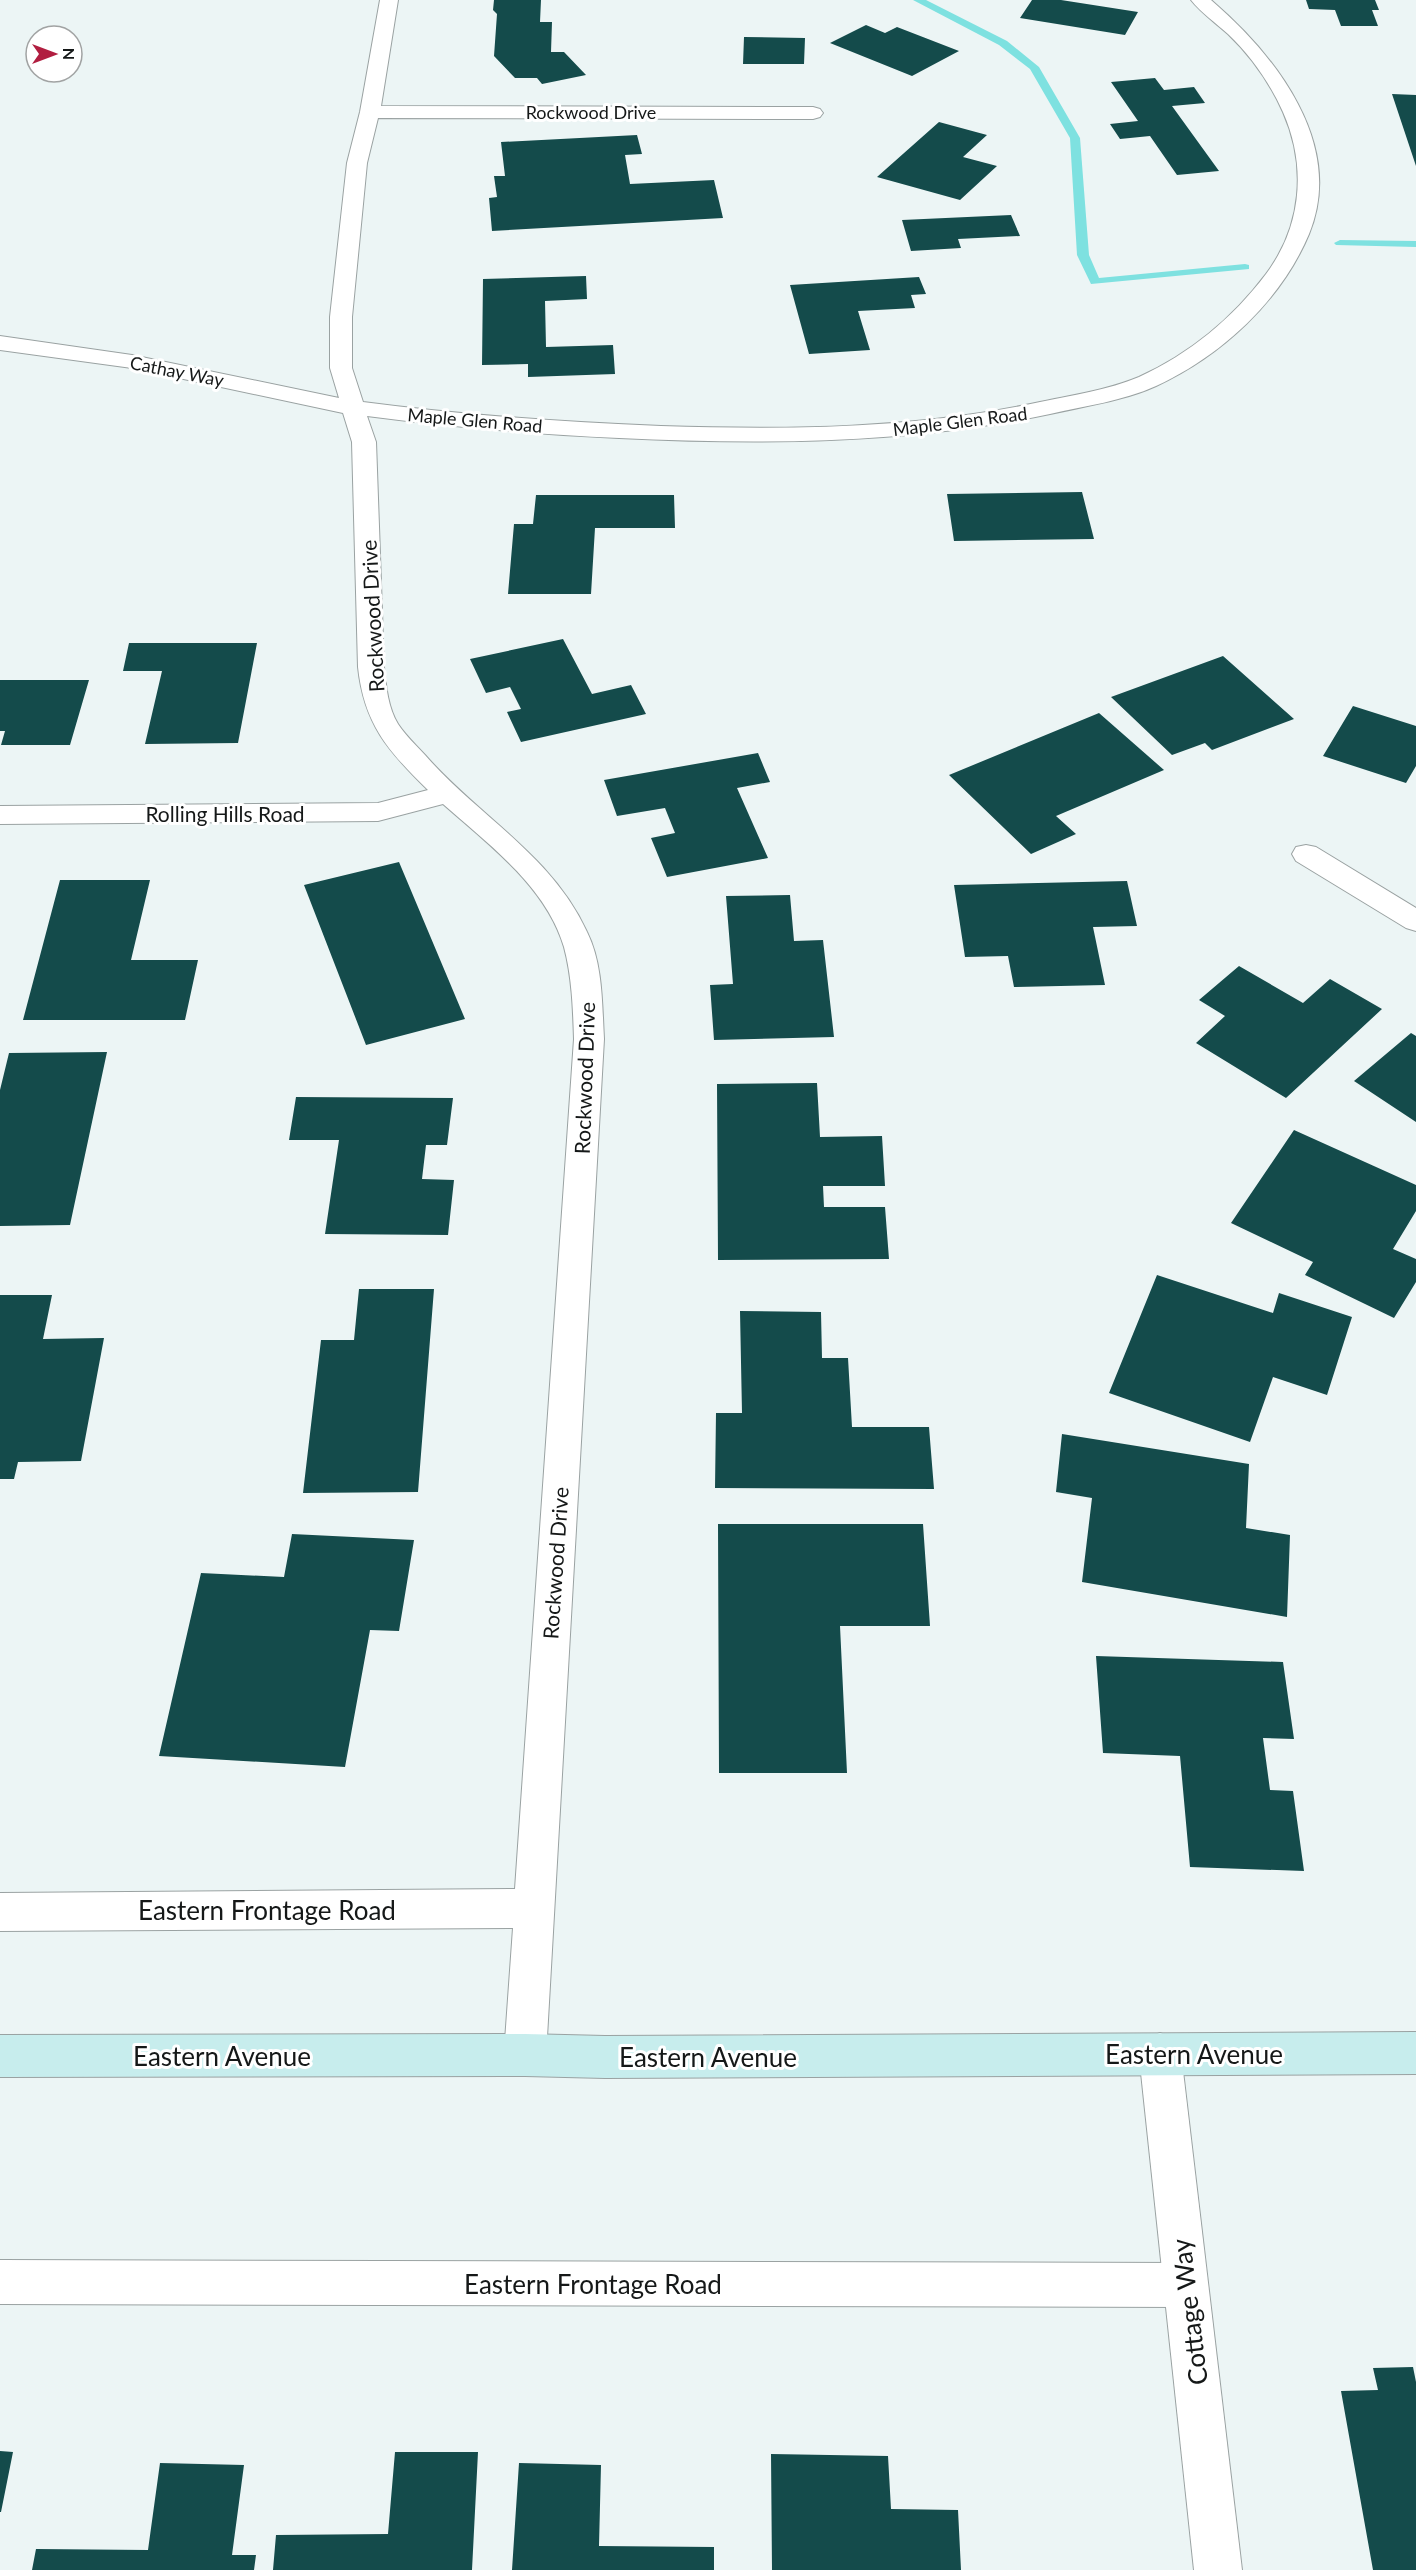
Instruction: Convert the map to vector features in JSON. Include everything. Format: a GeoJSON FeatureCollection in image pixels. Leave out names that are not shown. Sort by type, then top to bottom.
{"type":"FeatureCollection","features":[{"type":"Feature","properties":{"kind":"main road","name":"Eastern Avenue"},"geometry":{"type":"LineString","coordinates":[[0,2056],[525,2055],[617,2057],[1416,2053]]}},
{"type":"Feature","properties":{"kind":"street","name":"Rockwood Drive"},"geometry":{"type":"LineString","coordinates":[[389,0],[370,112],[357,163],[340,317],[341,368],[364,442],[371,667],[374,697],[386,725],[426,774],[506,843],[548,888],[573,932],[585,977],[589,1039],[525,2055]]}},
{"type":"Feature","properties":{"kind":"street","name":"Maple Glen Road"},"geometry":{"type":"LineString","coordinates":[[352,407],[529,426],[631,432],[726,435],[872,431],[988,421],[1034,412],[1144,382],[1194,356],[1229,329],[1262,295],[1281,270],[1296,243],[1306,212],[1311,173],[1301,133],[1285,96],[1267,67],[1246,42],[1200,0]]}},
{"type":"Feature","properties":{"kind":"street","name":"Rockwood Drive"},"geometry":{"type":"LineString","coordinates":[[370,112],[813,113]]}},
{"type":"Feature","properties":{"kind":"street","name":"Cathay Way"},"geometry":{"type":"LineString","coordinates":[[0,344],[85,352],[352,407]]}},
{"type":"Feature","properties":{"kind":"street","name":"Rolling Hills Road"},"geometry":{"type":"LineString","coordinates":[[0,815],[378,812],[448,794]]}},
{"type":"Feature","properties":{"kind":"street"},"geometry":{"type":"LineString","coordinates":[[1306,854],[1416,921]]}},
{"type":"Feature","properties":{"kind":"street","name":"Eastern Frontage Road"},"geometry":{"type":"LineString","coordinates":[[0,1912],[534,1908]]}},
{"type":"Feature","properties":{"kind":"street","name":"Cottage Way"},"geometry":{"type":"LineString","coordinates":[[1160,2054],[1218,2570]]}},
{"type":"Feature","properties":{"kind":"street","name":"Eastern Frontage Road"},"geometry":{"type":"LineString","coordinates":[[0,2282],[1186,2285]]}},
{"type":"Feature","properties":{"kind":"building"},"geometry":{"type":"Polygon","coordinates":[[[494,0],[541,0],[540,22],[552,22],[551,52],[564,52],[586,75],[542,84],[537,78],[515,78],[494,56],[497,14],[493,10],[494,0]]]}},
{"type":"Feature","properties":{"kind":"building"},"geometry":{"type":"Polygon","coordinates":[[[1032,0],[1061,0],[1138,12],[1125,35],[1020,18],[1032,0]]]}},
{"type":"Feature","properties":{"kind":"building"},"geometry":{"type":"Polygon","coordinates":[[[1306,0],[1375,0],[1379,10],[1372,10],[1378,26],[1341,26],[1335,10],[1309,9],[1306,0]]]}},
{"type":"Feature","properties":{"kind":"building"},"geometry":{"type":"Polygon","coordinates":[[[866,25],[885,33],[897,27],[959,51],[912,76],[830,43],[866,25]]]}},
{"type":"Feature","properties":{"kind":"building"},"geometry":{"type":"Polygon","coordinates":[[[744,37],[805,38],[804,64],[743,64],[744,37]]]}},
{"type":"Feature","properties":{"kind":"building"},"geometry":{"type":"Polygon","coordinates":[[[1155,78],[1164,90],[1194,87],[1205,103],[1172,106],[1219,171],[1177,175],[1150,136],[1120,139],[1110,124],[1138,121],[1111,82],[1155,78]]]}},
{"type":"Feature","properties":{"kind":"building"},"geometry":{"type":"Polygon","coordinates":[[[1392,94],[1416,95],[1416,166],[1392,94]]]}},
{"type":"Feature","properties":{"kind":"building"},"geometry":{"type":"Polygon","coordinates":[[[939,122],[987,135],[963,157],[997,166],[960,200],[877,177],[939,122]]]}},
{"type":"Feature","properties":{"kind":"building"},"geometry":{"type":"Polygon","coordinates":[[[637,135],[642,154],[625,155],[630,184],[714,180],[723,218],[492,231],[489,198],[497,197],[494,176],[505,176],[501,142],[637,135]]]}},
{"type":"Feature","properties":{"kind":"building"},"geometry":{"type":"Polygon","coordinates":[[[1011,215],[1020,236],[958,239],[961,248],[911,251],[902,220],[1011,215]]]}},
{"type":"Feature","properties":{"kind":"building"},"geometry":{"type":"Polygon","coordinates":[[[586,276],[587,299],[545,301],[546,347],[613,345],[615,374],[528,377],[528,364],[482,365],[483,279],[586,276]]]}},
{"type":"Feature","properties":{"kind":"building"},"geometry":{"type":"Polygon","coordinates":[[[919,277],[926,294],[911,295],[915,308],[858,311],[870,350],[809,354],[790,285],[919,277]]]}},
{"type":"Feature","properties":{"kind":"building"},"geometry":{"type":"Polygon","coordinates":[[[1082,492],[1094,539],[954,541],[947,494],[1082,492]]]}},
{"type":"Feature","properties":{"kind":"building"},"geometry":{"type":"Polygon","coordinates":[[[536,495],[674,495],[675,528],[595,528],[591,594],[508,594],[514,524],[533,524],[536,495]]]}},
{"type":"Feature","properties":{"kind":"building"},"geometry":{"type":"Polygon","coordinates":[[[563,639],[592,694],[631,685],[646,714],[521,742],[507,712],[521,709],[510,687],[486,693],[470,659],[563,639]]]}},
{"type":"Feature","properties":{"kind":"building"},"geometry":{"type":"Polygon","coordinates":[[[129,643],[257,643],[238,743],[145,744],[162,671],[123,671],[129,643]]]}},
{"type":"Feature","properties":{"kind":"building"},"geometry":{"type":"Polygon","coordinates":[[[1223,656],[1294,719],[1212,750],[1205,743],[1172,755],[1111,697],[1223,656]]]}},
{"type":"Feature","properties":{"kind":"building"},"geometry":{"type":"Polygon","coordinates":[[[0,680],[89,680],[70,745],[1,745],[5,731],[0,731],[0,680]]]}},
{"type":"Feature","properties":{"kind":"building"},"geometry":{"type":"Polygon","coordinates":[[[1353,706],[1416,726],[1416,766],[1406,783],[1323,756],[1353,706]]]}},
{"type":"Feature","properties":{"kind":"building"},"geometry":{"type":"Polygon","coordinates":[[[1099,713],[1164,770],[1056,816],[1076,834],[1031,854],[949,775],[1099,713]]]}},
{"type":"Feature","properties":{"kind":"building"},"geometry":{"type":"Polygon","coordinates":[[[758,753],[770,782],[737,788],[768,858],[667,877],[651,838],[675,833],[665,808],[617,816],[604,780],[758,753]]]}},
{"type":"Feature","properties":{"kind":"building"},"geometry":{"type":"Polygon","coordinates":[[[399,862],[465,1019],[366,1045],[304,885],[399,862]]]}},
{"type":"Feature","properties":{"kind":"building"},"geometry":{"type":"Polygon","coordinates":[[[60,880],[150,880],[131,960],[198,960],[185,1020],[23,1020],[60,880]]]}},
{"type":"Feature","properties":{"kind":"building"},"geometry":{"type":"Polygon","coordinates":[[[1127,881],[1137,926],[1093,927],[1105,985],[1014,987],[1008,956],[965,957],[954,885],[1127,881]]]}},
{"type":"Feature","properties":{"kind":"building"},"geometry":{"type":"Polygon","coordinates":[[[790,895],[794,941],[823,940],[834,1037],[714,1040],[710,985],[733,984],[726,896],[790,895]]]}},
{"type":"Feature","properties":{"kind":"building"},"geometry":{"type":"Polygon","coordinates":[[[1239,966],[1303,1003],[1330,979],[1382,1009],[1286,1098],[1196,1043],[1225,1016],[1199,1000],[1239,966]]]}},
{"type":"Feature","properties":{"kind":"building"},"geometry":{"type":"Polygon","coordinates":[[[1411,1033],[1416,1036],[1416,1122],[1354,1081],[1411,1033]]]}},
{"type":"Feature","properties":{"kind":"building"},"geometry":{"type":"Polygon","coordinates":[[[107,1052],[70,1225],[0,1226],[0,1090],[9,1053],[107,1052]]]}},
{"type":"Feature","properties":{"kind":"building"},"geometry":{"type":"Polygon","coordinates":[[[817,1083],[820,1137],[882,1136],[885,1186],[823,1186],[824,1207],[885,1207],[889,1259],[718,1260],[717,1084],[817,1083]]]}},
{"type":"Feature","properties":{"kind":"building"},"geometry":{"type":"Polygon","coordinates":[[[296,1097],[453,1098],[447,1145],[426,1145],[422,1179],[454,1180],[448,1235],[325,1234],[339,1140],[289,1140],[296,1097]]]}},
{"type":"Feature","properties":{"kind":"building"},"geometry":{"type":"Polygon","coordinates":[[[1294,1130],[1416,1185],[1416,1211],[1393,1249],[1416,1259],[1416,1282],[1394,1318],[1305,1275],[1313,1262],[1231,1223],[1294,1130]]]}},
{"type":"Feature","properties":{"kind":"building"},"geometry":{"type":"Polygon","coordinates":[[[1157,1275],[1273,1313],[1279,1293],[1352,1317],[1327,1395],[1273,1377],[1250,1442],[1109,1393],[1157,1275]]]}},
{"type":"Feature","properties":{"kind":"building"},"geometry":{"type":"Polygon","coordinates":[[[359,1289],[434,1289],[418,1492],[303,1493],[321,1340],[354,1340],[359,1289]]]}},
{"type":"Feature","properties":{"kind":"building"},"geometry":{"type":"Polygon","coordinates":[[[0,1295],[52,1295],[43,1339],[104,1338],[81,1461],[18,1462],[14,1479],[0,1479],[0,1295]]]}},
{"type":"Feature","properties":{"kind":"building"},"geometry":{"type":"Polygon","coordinates":[[[740,1311],[821,1312],[822,1358],[848,1358],[852,1427],[929,1427],[934,1489],[715,1488],[716,1413],[742,1413],[740,1311]]]}},
{"type":"Feature","properties":{"kind":"building"},"geometry":{"type":"Polygon","coordinates":[[[1062,1434],[1249,1464],[1246,1528],[1290,1535],[1287,1617],[1082,1582],[1092,1498],[1056,1492],[1062,1434]]]}},
{"type":"Feature","properties":{"kind":"building"},"geometry":{"type":"Polygon","coordinates":[[[718,1524],[923,1524],[930,1626],[840,1626],[847,1773],[719,1773],[718,1524]]]}},
{"type":"Feature","properties":{"kind":"building"},"geometry":{"type":"Polygon","coordinates":[[[292,1534],[414,1540],[399,1631],[370,1630],[345,1767],[159,1756],[201,1573],[284,1577],[292,1534]]]}},
{"type":"Feature","properties":{"kind":"building"},"geometry":{"type":"Polygon","coordinates":[[[1096,1656],[1283,1662],[1294,1739],[1263,1738],[1270,1790],[1293,1791],[1304,1871],[1190,1867],[1180,1756],[1103,1753],[1096,1656]]]}},
{"type":"Feature","properties":{"kind":"building"},"geometry":{"type":"Polygon","coordinates":[[[1413,2367],[1416,2382],[1416,2570],[1373,2570],[1341,2391],[1378,2390],[1373,2368],[1413,2367]]]}},
{"type":"Feature","properties":{"kind":"building"},"geometry":{"type":"Polygon","coordinates":[[[0,2451],[13,2452],[1,2512],[0,2512],[0,2451]]]}},
{"type":"Feature","properties":{"kind":"building"},"geometry":{"type":"Polygon","coordinates":[[[395,2452],[478,2452],[472,2570],[273,2570],[276,2535],[388,2534],[395,2452]]]}},
{"type":"Feature","properties":{"kind":"building"},"geometry":{"type":"Polygon","coordinates":[[[771,2454],[888,2456],[891,2509],[958,2510],[961,2570],[772,2570],[771,2454]]]}},
{"type":"Feature","properties":{"kind":"building"},"geometry":{"type":"Polygon","coordinates":[[[160,2463],[244,2465],[232,2555],[256,2555],[254,2570],[32,2570],[36,2549],[148,2550],[160,2463]]]}},
{"type":"Feature","properties":{"kind":"building"},"geometry":{"type":"Polygon","coordinates":[[[519,2463],[601,2465],[599,2546],[714,2547],[714,2570],[512,2570],[519,2463]]]}},
{"type":"Feature","properties":{"kind":"waterway"},"geometry":{"type":"LineString","coordinates":[[918,0],[1003,43],[1034,67],[1075,138],[1083,255],[1095,282],[1245,267]]}},
{"type":"Feature","properties":{"kind":"waterway"},"geometry":{"type":"LineString","coordinates":[[1340,243],[1416,244]]}}]}
